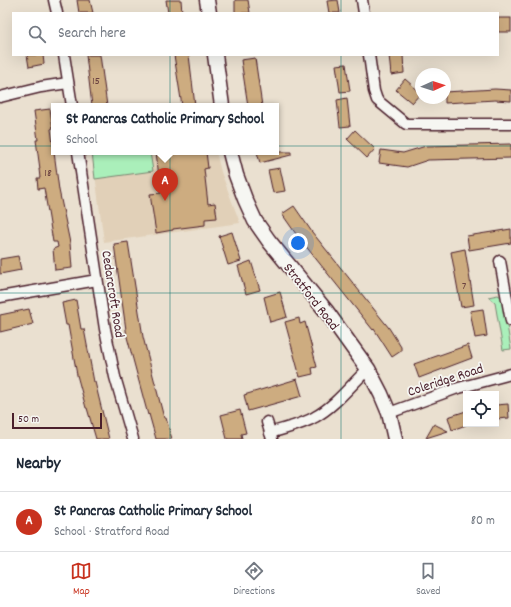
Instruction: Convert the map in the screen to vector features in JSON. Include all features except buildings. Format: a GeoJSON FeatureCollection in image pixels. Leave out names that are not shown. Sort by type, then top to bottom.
{"type":"FeatureCollection","features":[{"type":"Feature","properties":{"kind":"street"},"geometry":{"type":"LineString","coordinates":[[54,0],[57,12]]}},
{"type":"Feature","properties":{"kind":"street"},"geometry":{"type":"LineString","coordinates":[[207,0],[209,12]]}},
{"type":"Feature","properties":{"kind":"street"},"geometry":{"type":"LineString","coordinates":[[362,0],[364,12]]}},
{"type":"Feature","properties":{"kind":"street"},"geometry":{"type":"LineString","coordinates":[[64,56],[71,103]]}},
{"type":"Feature","properties":{"kind":"street"},"geometry":{"type":"LineString","coordinates":[[215,56],[222,103]]}},
{"type":"Feature","properties":{"kind":"street"},"geometry":{"type":"LineString","coordinates":[[369,56],[374,91],[377,100],[408,125],[511,124]]}},
{"type":"Feature","properties":{"kind":"street"},"geometry":{"type":"LineString","coordinates":[[0,97],[42,87],[68,83]]}},
{"type":"Feature","properties":{"kind":"street","name":"Cedarcroft Road"},"geometry":{"type":"LineString","coordinates":[[78,155],[105,329],[115,377],[133,439]]}},
{"type":"Feature","properties":{"kind":"street","name":"Stratford Road"},"geometry":{"type":"LineString","coordinates":[[231,155],[238,181],[255,221],[327,312],[368,369],[382,394],[389,412],[395,439]]}},
{"type":"Feature","properties":{"kind":"street"},"geometry":{"type":"LineString","coordinates":[[500,261],[511,321]]}},
{"type":"Feature","properties":{"kind":"street"},"geometry":{"type":"LineString","coordinates":[[0,297],[97,280]]}},
{"type":"Feature","properties":{"kind":"street"},"geometry":{"type":"LineString","coordinates":[[267,422],[271,436],[309,420],[320,414],[332,404],[368,369]]}},
{"type":"Feature","properties":{"kind":"street","name":"Coleridge Road"},"geometry":{"type":"LineString","coordinates":[[389,412],[455,389],[511,374]]}},
{"type":"Feature","properties":{"kind":"shaded area"},"geometry":{"type":"Polygon","coordinates":[[[92,155],[217,155],[221,172],[240,223],[104,242],[92,155]]]}},
{"type":"Feature","properties":{"kind":"green space"},"geometry":{"type":"Polygon","coordinates":[[[92,155],[150,155],[153,171],[95,179],[92,155]]]}},
{"type":"Feature","properties":{"kind":"green space"},"geometry":{"type":"Polygon","coordinates":[[[498,295],[501,297],[503,302],[511,349],[503,350],[495,303],[488,297],[498,295]]]}},
{"type":"Feature","properties":{"kind":"place","name":"St Pancras Catholic Primary School"},"geometry":{"type":"Point","coordinates":[165,201]}}]}
